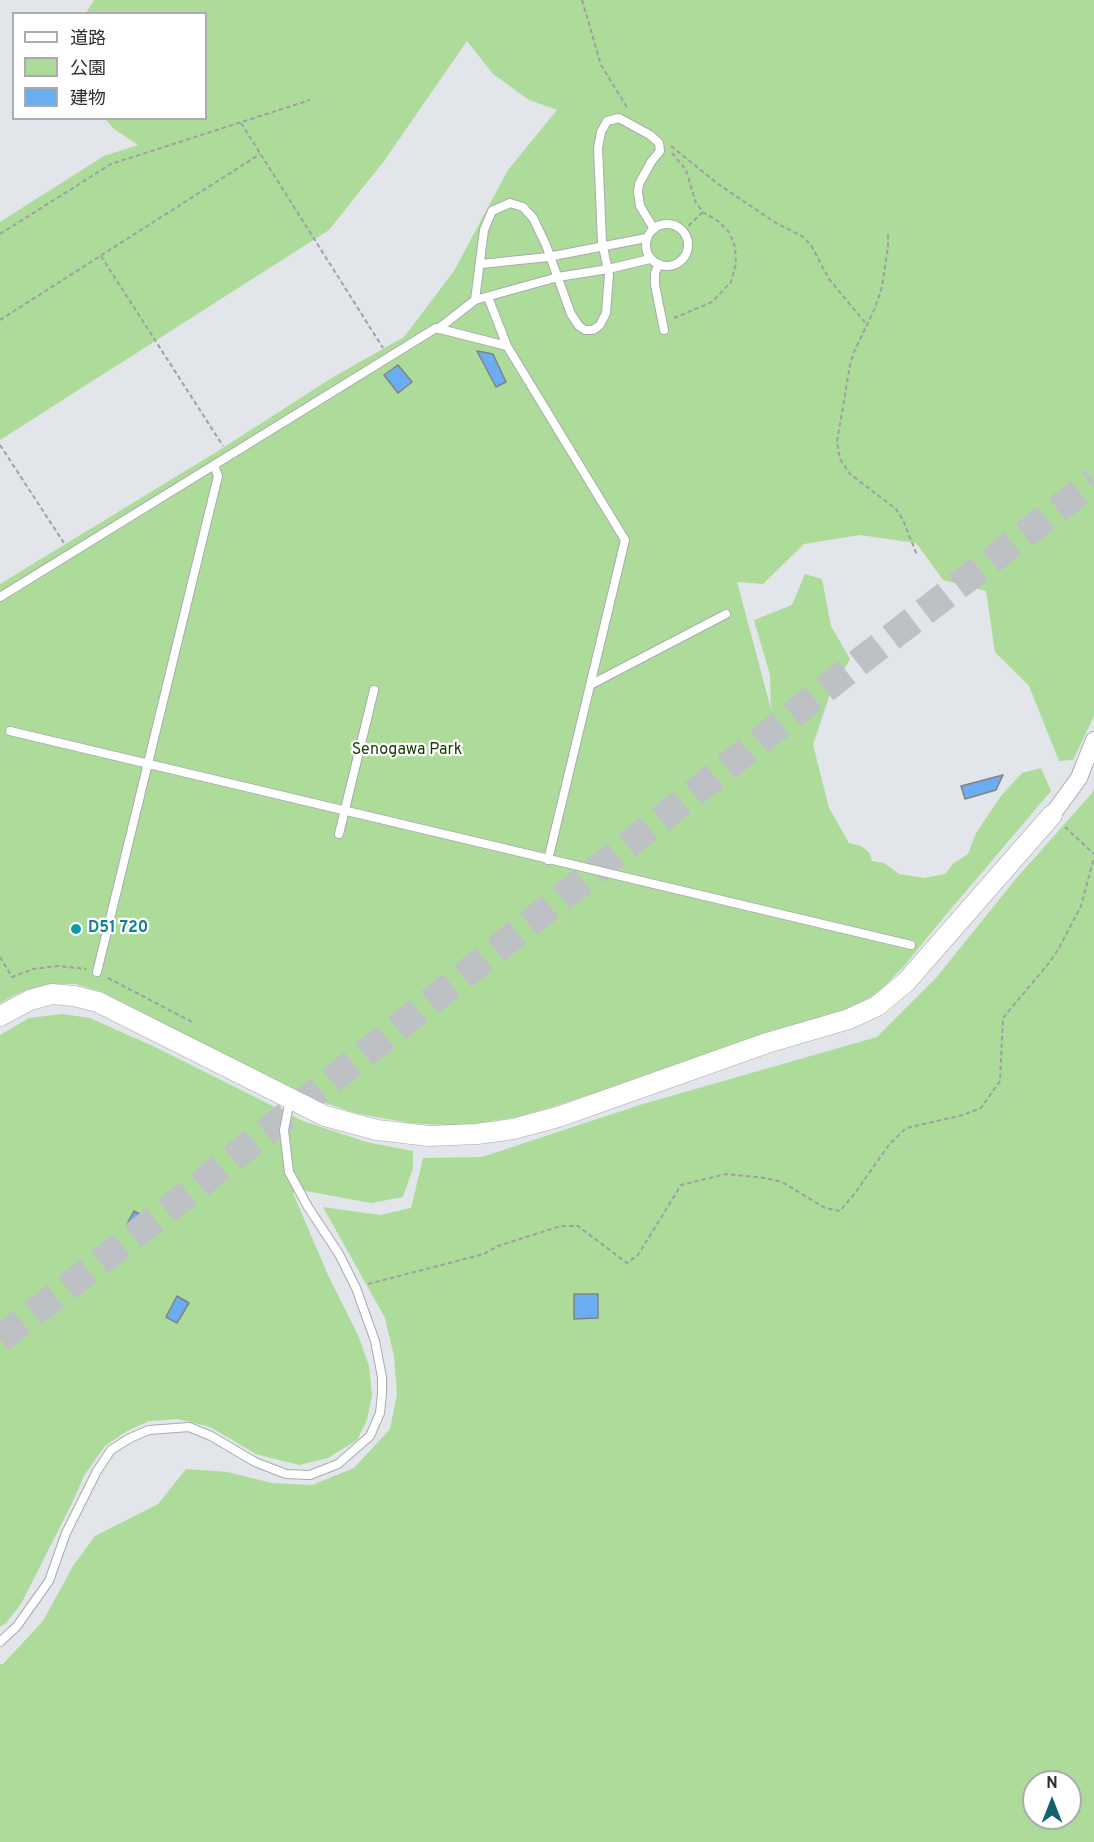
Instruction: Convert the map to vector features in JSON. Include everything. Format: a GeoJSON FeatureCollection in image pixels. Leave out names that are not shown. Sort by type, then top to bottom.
{"type":"FeatureCollection","features":[{"type":"Feature","properties":{"kind":"street"},"geometry":{"type":"LineString","coordinates":[[0,1016],[30,1000],[52,994],[74,996],[98,1002],[325,1116],[377,1130],[429,1136],[477,1134],[513,1129],[558,1117],[767,1043],[849,1019],[877,1006],[906,982],[1052,815],[1078,778],[1094,740]]}},
{"type":"Feature","properties":{"kind":"lane"},"geometry":{"type":"LineString","coordinates":[[475,300],[484,230],[492,211],[510,203],[523,207],[533,218],[546,245],[548,257],[571,314],[579,326],[585,330],[593,330],[600,325],[606,313],[609,285],[600,221],[598,148],[601,132],[607,121],[619,118],[660,142],[660,150],[639,184],[638,192],[640,206],[654,229]]}},
{"type":"Feature","properties":{"kind":"lane"},"geometry":{"type":"LineString","coordinates":[[0,597],[438,329],[475,300],[558,277],[650,259],[659,264],[676,264],[688,253],[686,233],[680,227],[668,225],[654,229],[646,238],[645,243],[650,259]]}},
{"type":"Feature","properties":{"kind":"lane"},"geometry":{"type":"LineString","coordinates":[[481,264],[548,257],[646,238]]}},
{"type":"Feature","properties":{"kind":"lane"},"geometry":{"type":"LineString","coordinates":[[659,264],[655,273],[655,285],[663,326]]}},
{"type":"Feature","properties":{"kind":"lane"},"geometry":{"type":"LineString","coordinates":[[488,297],[507,346],[625,540],[548,860]]}},
{"type":"Feature","properties":{"kind":"lane"},"geometry":{"type":"LineString","coordinates":[[438,329],[507,346]]}},
{"type":"Feature","properties":{"kind":"lane"},"geometry":{"type":"LineString","coordinates":[[97,972],[218,476],[214,465]]}},
{"type":"Feature","properties":{"kind":"lane"},"geometry":{"type":"LineString","coordinates":[[590,686],[726,614]]}},
{"type":"Feature","properties":{"kind":"lane"},"geometry":{"type":"LineString","coordinates":[[339,834],[374,690]]}},
{"type":"Feature","properties":{"kind":"lane"},"geometry":{"type":"LineString","coordinates":[[10,731],[911,945]]}},
{"type":"Feature","properties":{"kind":"lane"},"geometry":{"type":"LineString","coordinates":[[0,1642],[22,1619],[48,1581],[66,1533],[97,1472],[111,1450],[130,1438],[149,1430],[189,1427],[211,1436],[255,1462],[286,1474],[310,1475],[338,1464],[370,1436],[380,1413],[382,1377],[375,1341],[356,1288],[339,1254],[308,1207],[289,1172],[284,1130],[290,1100]]}},
{"type":"Feature","properties":{"kind":"path"},"geometry":{"type":"LineString","coordinates":[[582,0],[601,65],[625,106],[632,113]]}},
{"type":"Feature","properties":{"kind":"path"},"geometry":{"type":"LineString","coordinates":[[0,234],[111,164],[310,100]]}},
{"type":"Feature","properties":{"kind":"path"},"geometry":{"type":"LineString","coordinates":[[241,123],[389,357]]}},
{"type":"Feature","properties":{"kind":"path"},"geometry":{"type":"LineString","coordinates":[[660,142],[686,170],[696,203],[703,212],[718,221],[729,232],[735,247],[736,264],[731,282],[712,302],[663,326]]}},
{"type":"Feature","properties":{"kind":"path"},"geometry":{"type":"LineString","coordinates":[[660,142],[776,223],[802,236],[811,245],[829,279],[867,325]]}},
{"type":"Feature","properties":{"kind":"path"},"geometry":{"type":"LineString","coordinates":[[0,320],[260,154]]}},
{"type":"Feature","properties":{"kind":"path"},"geometry":{"type":"LineString","coordinates":[[683,231],[703,212]]}},
{"type":"Feature","properties":{"kind":"path"},"geometry":{"type":"LineString","coordinates":[[888,235],[882,286],[850,365],[837,442],[840,459],[850,474],[896,509],[917,555]]}},
{"type":"Feature","properties":{"kind":"path"},"geometry":{"type":"LineString","coordinates":[[101,256],[229,456]]}},
{"type":"Feature","properties":{"kind":"path"},"geometry":{"type":"LineString","coordinates":[[0,445],[71,553]]}},
{"type":"Feature","properties":{"kind":"path"},"geometry":{"type":"LineString","coordinates":[[356,1288],[484,1254],[498,1246],[561,1226],[578,1226],[627,1263],[638,1255],[681,1185],[726,1174],[782,1182],[825,1208],[840,1211],[888,1146],[906,1128],[963,1115],[981,1108],[1000,1081],[1003,1018],[1059,948],[1081,906],[1094,855],[1052,815]]}},
{"type":"Feature","properties":{"kind":"green space","name":"Senogawa Park"},"geometry":{"type":"Polygon","coordinates":[[[94,0],[1094,0],[1094,716],[1073,760],[1059,761],[1029,686],[995,652],[986,591],[943,580],[916,543],[860,535],[804,544],[763,584],[737,582],[771,709],[770,675],[754,620],[792,605],[805,574],[822,579],[831,626],[850,659],[829,697],[813,745],[829,808],[849,843],[861,846],[869,852],[872,861],[884,863],[899,874],[924,878],[945,874],[954,863],[968,854],[976,833],[1001,796],[1022,773],[1041,768],[1051,791],[905,965],[876,995],[831,1016],[549,1108],[517,1117],[462,1126],[409,1123],[355,1113],[305,1096],[102,992],[75,984],[49,984],[21,992],[0,1003],[0,584],[218,451],[335,376],[404,337],[454,271],[508,170],[557,110],[529,100],[493,74],[467,41],[384,161],[329,230],[0,440],[0,222],[104,156],[138,145],[114,129],[106,120],[207,120],[207,12],[87,12],[94,0]]]}},
{"type":"Feature","properties":{"kind":"green space"},"geometry":{"type":"Polygon","coordinates":[[[1094,788],[1094,1842],[0,1842],[0,1664],[3,1664],[43,1621],[73,1566],[95,1536],[158,1504],[186,1469],[227,1472],[272,1483],[312,1485],[354,1468],[390,1429],[397,1394],[394,1356],[385,1318],[323,1207],[380,1215],[411,1208],[423,1158],[482,1157],[643,1104],[877,1037],[936,978],[1014,881],[1094,788]]]}},
{"type":"Feature","properties":{"kind":"green space"},"geometry":{"type":"Polygon","coordinates":[[[62,1014],[90,1018],[157,1048],[303,1121],[366,1142],[413,1151],[413,1168],[403,1197],[371,1203],[306,1191],[293,1193],[328,1275],[358,1335],[369,1366],[372,1395],[367,1420],[357,1440],[328,1458],[299,1465],[256,1454],[210,1427],[178,1419],[149,1421],[127,1431],[105,1446],[85,1474],[21,1604],[0,1627],[0,1035],[29,1018],[62,1014]]]}},
{"type":"Feature","properties":{"kind":"building"},"geometry":{"type":"Polygon","coordinates":[[[477,351],[493,354],[506,382],[496,387],[477,351]]]}},
{"type":"Feature","properties":{"kind":"building"},"geometry":{"type":"Polygon","coordinates":[[[398,365],[412,382],[398,393],[384,375],[398,365]]]}},
{"type":"Feature","properties":{"kind":"building"},"geometry":{"type":"Polygon","coordinates":[[[1003,775],[996,790],[965,799],[961,786],[1003,775]]]}},
{"type":"Feature","properties":{"kind":"building"},"geometry":{"type":"Polygon","coordinates":[[[134,1211],[146,1218],[139,1231],[127,1224],[134,1211]]]}},
{"type":"Feature","properties":{"kind":"building"},"geometry":{"type":"Polygon","coordinates":[[[574,1294],[598,1294],[598,1318],[574,1319],[574,1294]]]}},
{"type":"Feature","properties":{"kind":"building"},"geometry":{"type":"Polygon","coordinates":[[[177,1296],[189,1303],[177,1323],[166,1317],[177,1296]]]}},
{"type":"Feature","properties":{"kind":"tunnel"},"geometry":{"type":"LineString","coordinates":[[0,1339],[176,1203],[863,659],[1094,481]]}},
{"type":"Feature","properties":{"kind":"place","name":"D51 720"},"geometry":{"type":"Point","coordinates":[76,929]}}]}
